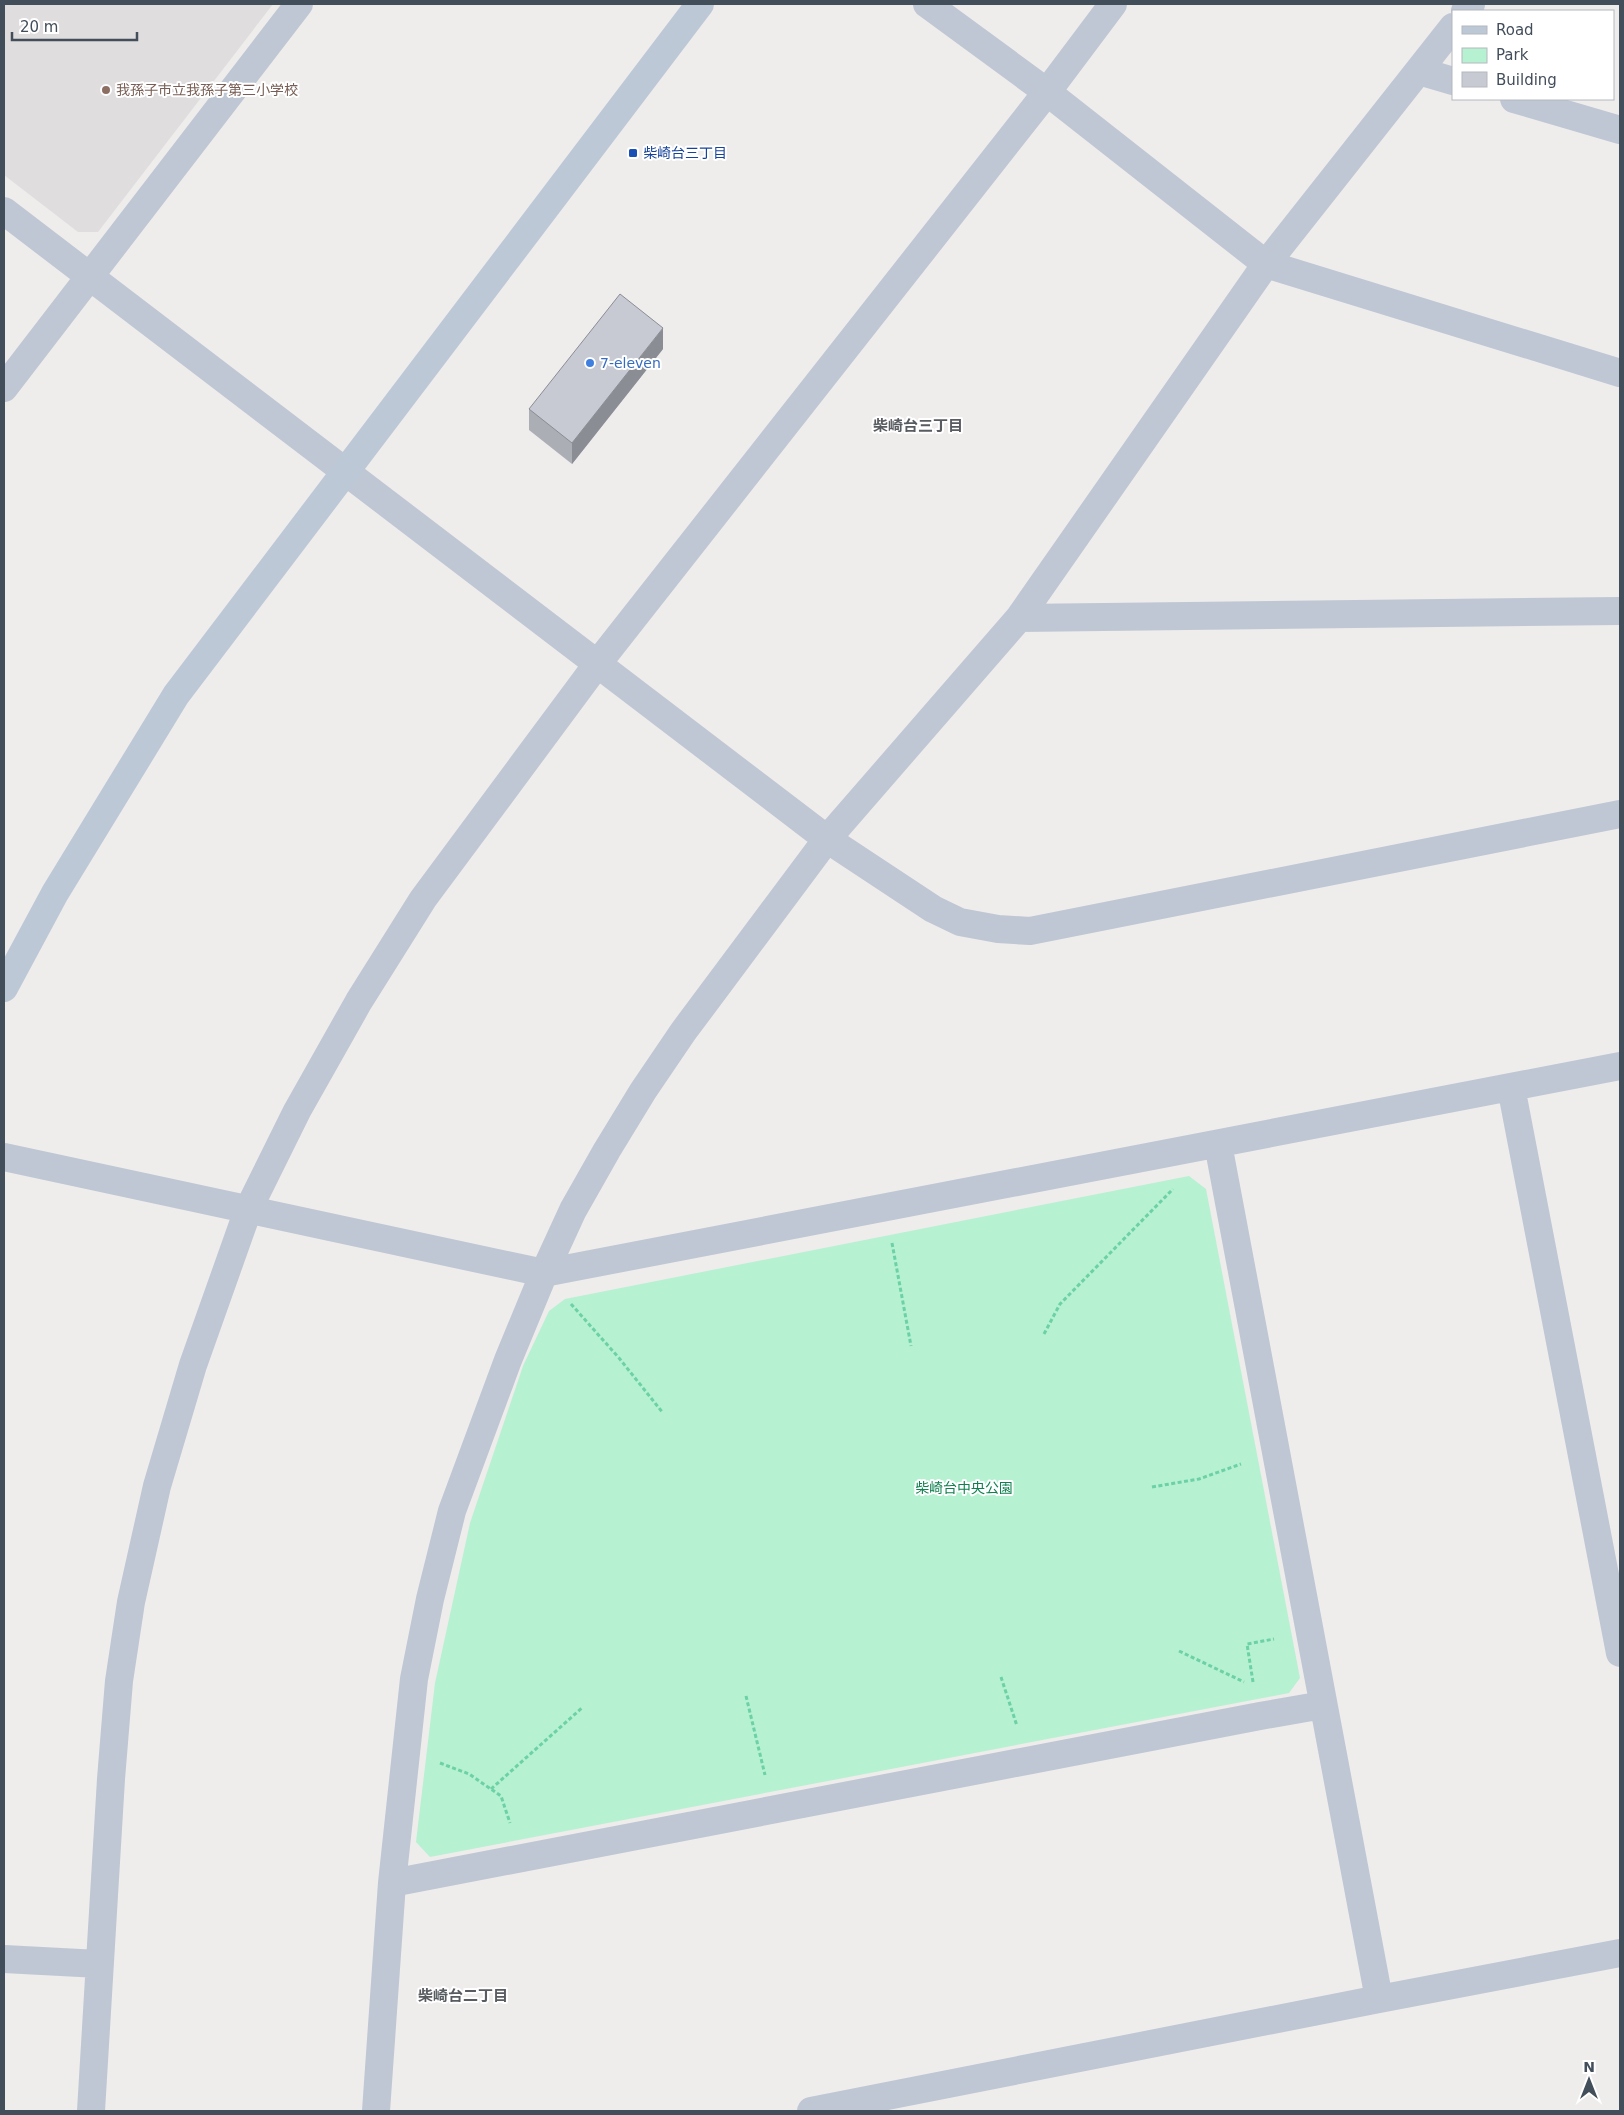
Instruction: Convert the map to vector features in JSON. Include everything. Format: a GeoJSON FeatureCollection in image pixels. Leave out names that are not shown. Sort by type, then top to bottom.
{"type":"FeatureCollection","features":[{"type":"Feature","properties":{"kind":"street"},"geometry":{"type":"LineString","coordinates":[[4,388],[299,4]]}},
{"type":"Feature","properties":{"kind":"street"},"geometry":{"type":"LineString","coordinates":[[4,988],[65,877],[176,695],[700,4]]}},
{"type":"Feature","properties":{"kind":"street"},"geometry":{"type":"LineString","coordinates":[[927,4],[1047,92],[1266,264],[1620,374]]}},
{"type":"Feature","properties":{"kind":"street"},"geometry":{"type":"LineString","coordinates":[[91,2111],[99,1964],[119,1681],[131,1602],[160,1476],[193,1365],[248,1210],[311,1085],[359,1001],[423,899],[598,663],[1114,4]]}},
{"type":"Feature","properties":{"kind":"street"},"geometry":{"type":"LineString","coordinates":[[376,2111],[392,1883],[414,1679],[430,1599],[452,1511],[508,1360],[544,1273],[573,1210],[643,1091],[683,1032],[827,839],[1019,618],[1266,264],[1452,28]]}},
{"type":"Feature","properties":{"kind":"street"},"geometry":{"type":"LineString","coordinates":[[1419,71],[1452,81]]}},
{"type":"Feature","properties":{"kind":"street"},"geometry":{"type":"LineString","coordinates":[[1517,100],[1620,130]]}},
{"type":"Feature","properties":{"kind":"street"},"geometry":{"type":"LineString","coordinates":[[4,211],[827,839],[933,909],[960,922],[998,929],[1030,931],[1620,814]]}},
{"type":"Feature","properties":{"kind":"street"},"geometry":{"type":"LineString","coordinates":[[1019,618],[1620,611]]}},
{"type":"Feature","properties":{"kind":"street"},"geometry":{"type":"LineString","coordinates":[[4,1157],[544,1273],[1620,1066]]}},
{"type":"Feature","properties":{"kind":"street"},"geometry":{"type":"LineString","coordinates":[[1511,1087],[1620,1653]]}},
{"type":"Feature","properties":{"kind":"street"},"geometry":{"type":"LineString","coordinates":[[1218,1144],[1379,1999]]}},
{"type":"Feature","properties":{"kind":"street"},"geometry":{"type":"LineString","coordinates":[[392,1883],[1323,1705]]}},
{"type":"Feature","properties":{"kind":"street"},"geometry":{"type":"LineString","coordinates":[[820,2110],[1620,1953]]}},
{"type":"Feature","properties":{"kind":"street"},"geometry":{"type":"LineString","coordinates":[[4,1959],[99,1964]]}},
{"type":"Feature","properties":{"kind":"path"},"geometry":{"type":"LineString","coordinates":[[1044,1334],[1060,1304],[1176,1186]]}},
{"type":"Feature","properties":{"kind":"path"},"geometry":{"type":"LineString","coordinates":[[886,1208],[911,1346]]}},
{"type":"Feature","properties":{"kind":"path"},"geometry":{"type":"LineString","coordinates":[[544,1273],[620,1358],[663,1413]]}},
{"type":"Feature","properties":{"kind":"path"},"geometry":{"type":"LineString","coordinates":[[1152,1487],[1199,1479],[1276,1451]]}},
{"type":"Feature","properties":{"kind":"path"},"geometry":{"type":"LineString","coordinates":[[1179,1651],[1254,1687],[1247,1644],[1311,1634]]}},
{"type":"Feature","properties":{"kind":"path"},"geometry":{"type":"LineString","coordinates":[[1001,1677],[1017,1728]]}},
{"type":"Feature","properties":{"kind":"path"},"geometry":{"type":"LineString","coordinates":[[746,1696],[773,1810]]}},
{"type":"Feature","properties":{"kind":"path"},"geometry":{"type":"LineString","coordinates":[[491,1789],[583,1707]]}},
{"type":"Feature","properties":{"kind":"path"},"geometry":{"type":"LineString","coordinates":[[406,1751],[469,1774],[501,1796],[523,1858]]}},
{"type":"Feature","properties":{"kind":"shaded area","name":"我孫子市立我孫子第三小学校"},"geometry":{"type":"Polygon","coordinates":[[[4,4],[273,4],[98,232],[78,232],[4,175],[4,4]]]}},
{"type":"Feature","properties":{"kind":"green space","name":"柴崎台中央公園"},"geometry":{"type":"Polygon","coordinates":[[[1189,1176],[1206,1189],[1300,1678],[1289,1693],[430,1857],[416,1842],[435,1683],[470,1523],[523,1366],[549,1311],[565,1299],[1189,1176]]]}},
{"type":"Feature","properties":{"kind":"building"},"geometry":{"type":"Polygon","coordinates":[[[620,294],[663,328],[572,443],[529,409],[620,294]]]}},
{"type":"Feature","properties":{"kind":"place","name":"我孫子市立我孫子第三小学校"},"geometry":{"type":"Point","coordinates":[106,90]}},
{"type":"Feature","properties":{"kind":"place","name":"柴崎台三丁目"},"geometry":{"type":"Point","coordinates":[633,153]}},
{"type":"Feature","properties":{"kind":"place","name":"7-eleven"},"geometry":{"type":"Point","coordinates":[590,363]}},
{"type":"Feature","properties":{"kind":"district","name":"柴崎台三丁目"},"geometry":{"type":"Point","coordinates":[918,426]}},
{"type":"Feature","properties":{"kind":"district","name":"柴崎台二丁目"},"geometry":{"type":"Point","coordinates":[463,1996]}}]}
